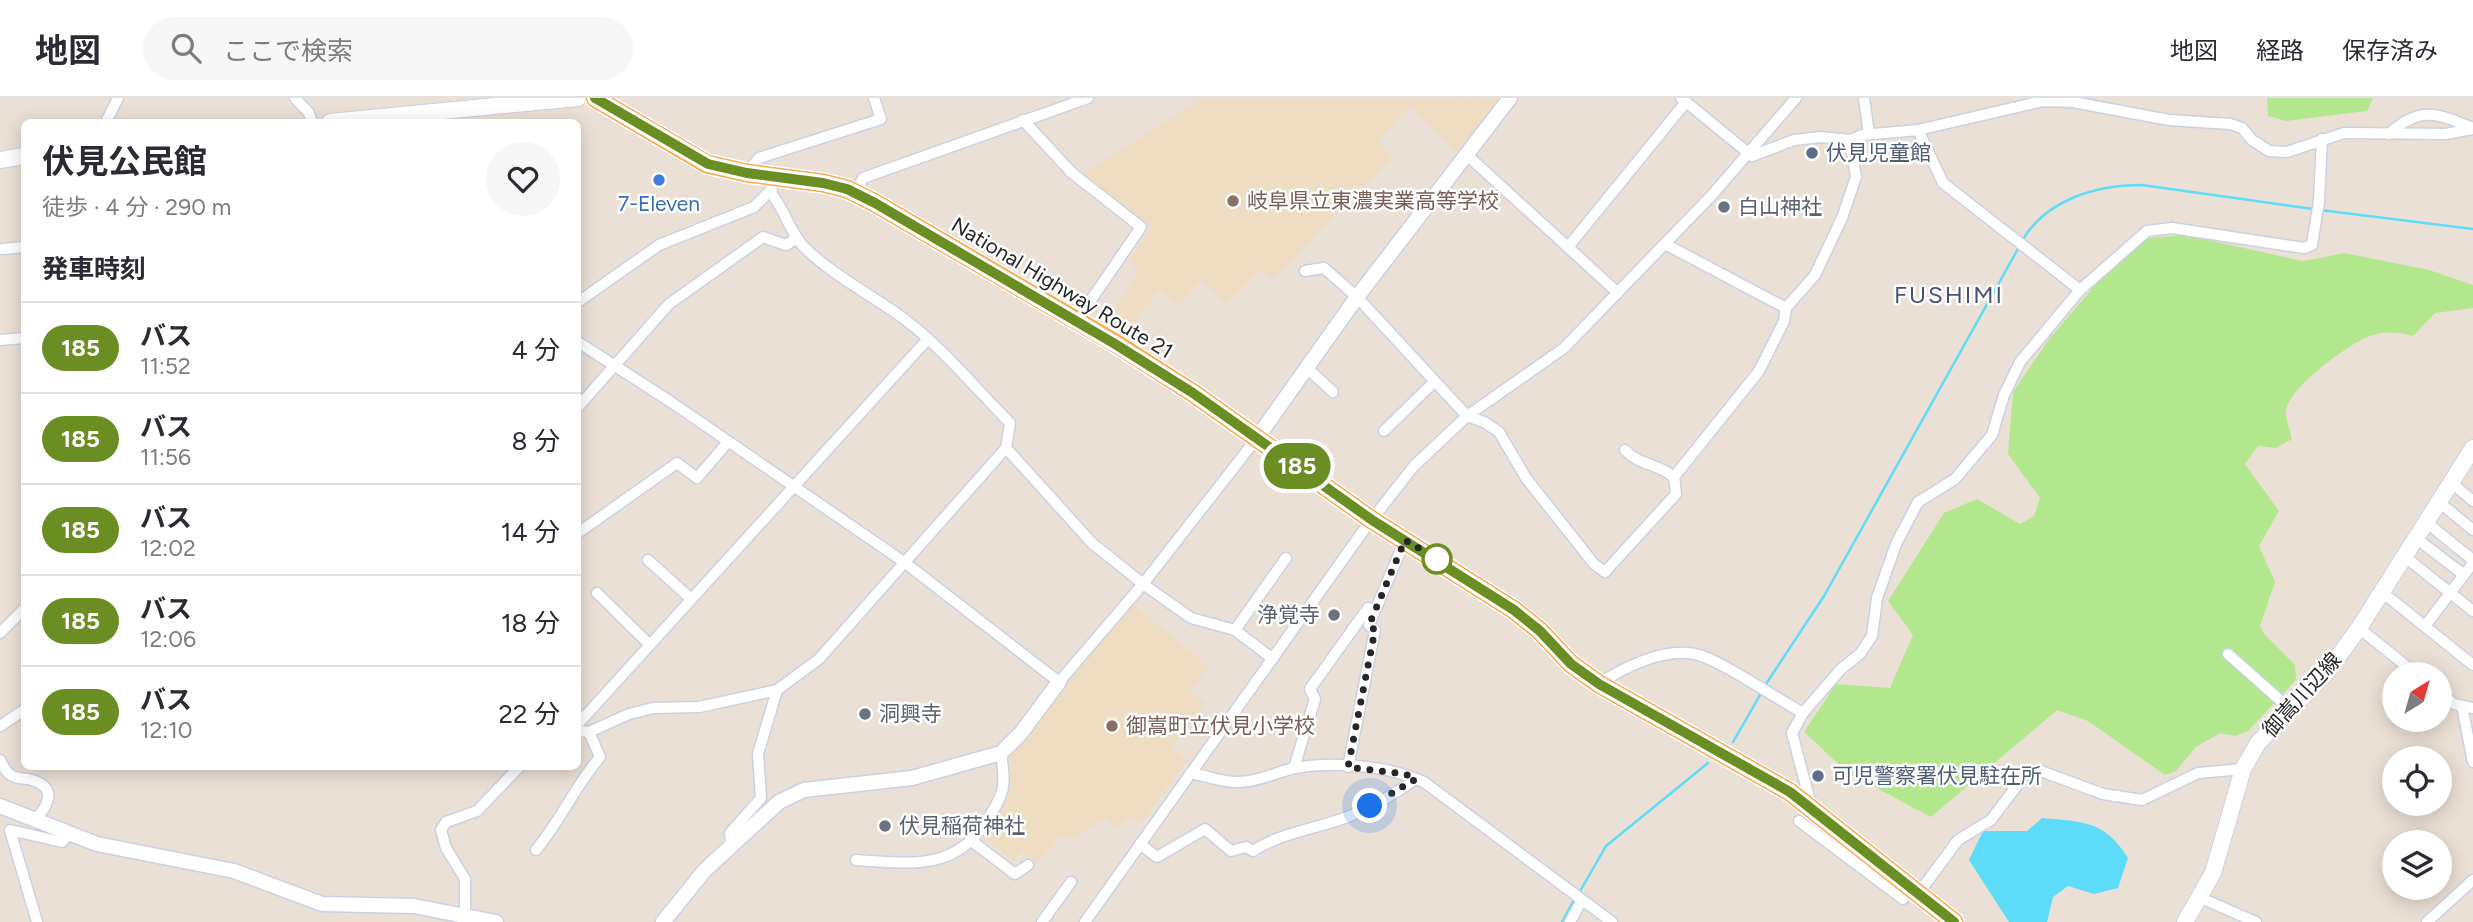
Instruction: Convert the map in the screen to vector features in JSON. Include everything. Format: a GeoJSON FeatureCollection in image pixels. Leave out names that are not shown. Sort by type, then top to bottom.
{"type":"FeatureCollection","features":[{"type":"Feature","properties":{"kind":"highway","name":"National Highway Route 21"},"geometry":{"type":"LineString","coordinates":[[609,101],[698,159],[747,173],[774,185],[823,183],[855,193],[1160,372],[1372,520],[1514,610],[1540,631],[1571,664],[1599,684],[1767,777],[1805,814],[1911,897],[1952,921]]}},
{"type":"Feature","properties":{"kind":"main road"},"geometry":{"type":"LineString","coordinates":[[361,119],[578,98]]}},
{"type":"Feature","properties":{"kind":"main road"},"geometry":{"type":"LineString","coordinates":[[0,160],[21,156]]}},
{"type":"Feature","properties":{"kind":"main road","name":"御嵩川辺線"},"geometry":{"type":"LineString","coordinates":[[2185,922],[2213,873],[2243,769],[2258,743],[2289,708],[2327,672],[2359,628],[2473,448]]}},
{"type":"Feature","properties":{"kind":"street"},"geometry":{"type":"LineString","coordinates":[[108,119],[118,98]]}},
{"type":"Feature","properties":{"kind":"street"},"geometry":{"type":"LineString","coordinates":[[295,98],[311,119]]}},
{"type":"Feature","properties":{"kind":"street"},"geometry":{"type":"LineString","coordinates":[[747,173],[759,158],[881,119],[874,98]]}},
{"type":"Feature","properties":{"kind":"street"},"geometry":{"type":"LineString","coordinates":[[855,193],[863,178],[1088,98]]}},
{"type":"Feature","properties":{"kind":"street"},"geometry":{"type":"LineString","coordinates":[[663,922],[705,870],[779,802],[804,790],[912,778],[1001,753],[1021,733],[1059,682],[1143,584],[1257,438],[1357,297],[1510,98]]}},
{"type":"Feature","properties":{"kind":"street"},"geometry":{"type":"LineString","coordinates":[[1085,922],[1372,520],[1415,466],[1467,415],[1563,348],[1665,244],[1796,98]]}},
{"type":"Feature","properties":{"kind":"street"},"geometry":{"type":"LineString","coordinates":[[1864,98],[1869,134]]}},
{"type":"Feature","properties":{"kind":"street"},"geometry":{"type":"LineString","coordinates":[[1568,247],[1684,100],[1752,156],[1807,137],[1850,140],[1869,134],[1918,130],[2043,101],[2073,102],[2169,120],[2230,124],[2242,128],[2252,140],[2269,151],[2287,152],[2344,133],[2446,134],[2473,128]]}},
{"type":"Feature","properties":{"kind":"street"},"geometry":{"type":"LineString","coordinates":[[2389,134],[2423,113],[2442,115],[2473,128]]}},
{"type":"Feature","properties":{"kind":"street"},"geometry":{"type":"LineString","coordinates":[[1023,120],[1072,173],[1141,227],[1076,322]]}},
{"type":"Feature","properties":{"kind":"street"},"geometry":{"type":"LineString","coordinates":[[1918,130],[1943,183],[2080,290]]}},
{"type":"Feature","properties":{"kind":"street"},"geometry":{"type":"LineString","coordinates":[[1805,814],[1792,733],[1803,713],[1841,668],[1860,654],[1872,636],[1877,598],[1896,544],[1918,502],[1955,479],[1992,435],[2004,396],[2020,362],[2080,290],[2147,231],[2172,228],[2304,248],[2312,245],[2319,201],[2322,139]]}},
{"type":"Feature","properties":{"kind":"street"},"geometry":{"type":"LineString","coordinates":[[1674,477],[1759,371],[1784,321],[1786,308],[1815,275],[1842,218],[1856,177],[1850,140]]}},
{"type":"Feature","properties":{"kind":"street"},"geometry":{"type":"LineString","coordinates":[[1467,155],[1618,293]]}},
{"type":"Feature","properties":{"kind":"street"},"geometry":{"type":"LineString","coordinates":[[536,850],[560,822],[582,778],[600,757],[583,731],[629,713],[653,708],[699,707],[777,690],[819,659],[1006,448],[1010,423],[905,319],[850,282],[797,238],[789,229],[774,185],[754,207],[659,245],[581,300]]}},
{"type":"Feature","properties":{"kind":"street"},"geometry":{"type":"LineString","coordinates":[[581,404],[669,304],[763,237],[786,245],[797,238]]}},
{"type":"Feature","properties":{"kind":"street"},"geometry":{"type":"LineString","coordinates":[[1665,244],[1786,308]]}},
{"type":"Feature","properties":{"kind":"street"},"geometry":{"type":"LineString","coordinates":[[3,249],[21,247]]}},
{"type":"Feature","properties":{"kind":"street"},"geometry":{"type":"LineString","coordinates":[[1305,271],[1324,268],[1357,297],[1467,415],[1499,432],[1525,478],[1594,564],[1605,572],[1676,494],[1674,477],[1658,464],[1633,458],[1625,450]]}},
{"type":"Feature","properties":{"kind":"street"},"geometry":{"type":"LineString","coordinates":[[0,340],[21,338]]}},
{"type":"Feature","properties":{"kind":"street"},"geometry":{"type":"LineString","coordinates":[[581,721],[927,340]]}},
{"type":"Feature","properties":{"kind":"street"},"geometry":{"type":"LineString","coordinates":[[581,344],[615,364],[904,562],[1059,682]]}},
{"type":"Feature","properties":{"kind":"street"},"geometry":{"type":"LineString","coordinates":[[1307,368],[1333,392]]}},
{"type":"Feature","properties":{"kind":"street"},"geometry":{"type":"LineString","coordinates":[[1384,432],[1434,382]]}},
{"type":"Feature","properties":{"kind":"street"},"geometry":{"type":"LineString","coordinates":[[581,531],[677,464],[697,478],[728,442]]}},
{"type":"Feature","properties":{"kind":"street"},"geometry":{"type":"LineString","coordinates":[[1006,448],[1092,543],[1143,584],[1191,618],[1235,630],[1273,659]]}},
{"type":"Feature","properties":{"kind":"street"},"geometry":{"type":"LineString","coordinates":[[2451,482],[2473,500]]}},
{"type":"Feature","properties":{"kind":"street"},"geometry":{"type":"LineString","coordinates":[[2439,502],[2473,530]]}},
{"type":"Feature","properties":{"kind":"street"},"geometry":{"type":"LineString","coordinates":[[2425,626],[2473,561],[2426,522]]}},
{"type":"Feature","properties":{"kind":"street"},"geometry":{"type":"LineString","coordinates":[[2416,538],[2464,575]]}},
{"type":"Feature","properties":{"kind":"street"},"geometry":{"type":"LineString","coordinates":[[1348,767],[1375,630],[1369,625],[1405,540]]}},
{"type":"Feature","properties":{"kind":"street"},"geometry":{"type":"LineString","coordinates":[[2404,556],[2473,611]]}},
{"type":"Feature","properties":{"kind":"street"},"geometry":{"type":"LineString","coordinates":[[1235,630],[1286,558]]}},
{"type":"Feature","properties":{"kind":"street"},"geometry":{"type":"LineString","coordinates":[[649,560],[691,598]]}},
{"type":"Feature","properties":{"kind":"street"},"geometry":{"type":"LineString","coordinates":[[2382,592],[2473,665]]}},
{"type":"Feature","properties":{"kind":"street"},"geometry":{"type":"LineString","coordinates":[[597,593],[649,644]]}},
{"type":"Feature","properties":{"kind":"street"},"geometry":{"type":"LineString","coordinates":[[1294,768],[1315,699],[1310,689],[1367,608],[1374,609]]}},
{"type":"Feature","properties":{"kind":"street"},"geometry":{"type":"LineString","coordinates":[[0,633],[21,612]]}},
{"type":"Feature","properties":{"kind":"street"},"geometry":{"type":"LineString","coordinates":[[2359,628],[2401,662]]}},
{"type":"Feature","properties":{"kind":"street"},"geometry":{"type":"LineString","coordinates":[[1599,684],[1634,665],[1657,657],[1692,653],[1803,713]]}},
{"type":"Feature","properties":{"kind":"street"},"geometry":{"type":"LineString","coordinates":[[2228,654],[2289,708]]}},
{"type":"Feature","properties":{"kind":"street"},"geometry":{"type":"LineString","coordinates":[[731,847],[730,833],[761,798],[758,754],[777,690]]}},
{"type":"Feature","properties":{"kind":"street"},"geometry":{"type":"LineString","coordinates":[[2467,707],[2473,762]]}},
{"type":"Feature","properties":{"kind":"street"},"geometry":{"type":"LineString","coordinates":[[0,726],[21,712]]}},
{"type":"Feature","properties":{"kind":"street"},"geometry":{"type":"LineString","coordinates":[[856,860],[908,863],[940,859],[973,842],[1004,792],[1006,780],[1001,753]]}},
{"type":"Feature","properties":{"kind":"street"},"geometry":{"type":"LineString","coordinates":[[0,760],[7,773],[34,780],[43,786],[48,795],[47,807],[35,820]]}},
{"type":"Feature","properties":{"kind":"street"},"geometry":{"type":"LineString","coordinates":[[1191,773],[1236,783],[1264,779],[1294,768],[1348,767],[1405,774],[1416,779],[1612,922]]}},
{"type":"Feature","properties":{"kind":"street"},"geometry":{"type":"LineString","coordinates":[[1911,897],[1958,840],[1990,820],[2025,775],[2038,770],[2103,793],[2142,800],[2198,773],[2243,769]]}},
{"type":"Feature","properties":{"kind":"street"},"geometry":{"type":"LineString","coordinates":[[465,919],[465,880],[446,848],[441,830],[446,822],[477,811],[516,770]]}},
{"type":"Feature","properties":{"kind":"street"},"geometry":{"type":"LineString","coordinates":[[1140,844],[1157,857],[1205,830],[1231,851],[1245,847],[1253,851],[1268,841],[1348,816],[1392,796],[1416,779]]}},
{"type":"Feature","properties":{"kind":"street"},"geometry":{"type":"LineString","coordinates":[[0,806],[69,834],[127,853],[234,871],[322,904],[414,906],[465,919],[496,922]]}},
{"type":"Feature","properties":{"kind":"street"},"geometry":{"type":"LineString","coordinates":[[37,922],[9,830],[62,842],[69,834]]}},
{"type":"Feature","properties":{"kind":"street"},"geometry":{"type":"LineString","coordinates":[[973,842],[1015,874],[1028,865]]}},
{"type":"Feature","properties":{"kind":"street"},"geometry":{"type":"LineString","coordinates":[[2427,922],[2473,880]]}},
{"type":"Feature","properties":{"kind":"street"},"geometry":{"type":"LineString","coordinates":[[1042,922],[1071,882]]}},
{"type":"Feature","properties":{"kind":"street"},"geometry":{"type":"LineString","coordinates":[[2201,898],[2256,922]]}},
{"type":"Feature","properties":{"kind":"street"},"geometry":{"type":"LineString","coordinates":[[1570,922],[1582,900]]}},
{"type":"Feature","properties":{"kind":"shaded area","name":"岐阜県立東濃実業高等学校"},"geometry":{"type":"Polygon","coordinates":[[[1202,98],[1501,98],[1459,154],[1410,106],[1378,141],[1392,158],[1272,279],[1260,269],[1226,304],[1201,280],[1179,305],[1159,290],[1124,334],[1104,323],[1138,274],[1129,259],[1152,227],[1083,174],[1202,98]]]}},
{"type":"Feature","properties":{"kind":"shaded area","name":"御嵩町立伏見小学校"},"geometry":{"type":"Polygon","coordinates":[[[1131,603],[1209,667],[1190,690],[1206,703],[1172,748],[1187,761],[1140,823],[1131,816],[1117,828],[1106,817],[1071,839],[1060,834],[1038,863],[1022,851],[1014,861],[979,834],[1011,785],[1010,756],[1131,603]]]}},
{"type":"Feature","properties":{"kind":"green space"},"geometry":{"type":"Polygon","coordinates":[[[2267,98],[2373,98],[2367,111],[2286,121],[2268,116],[2267,98]]]}},
{"type":"Feature","properties":{"kind":"green space"},"geometry":{"type":"Polygon","coordinates":[[[2185,235],[2303,261],[2345,253],[2429,270],[2473,285],[2473,308],[2435,313],[2413,336],[2377,334],[2344,350],[2306,381],[2289,402],[2286,415],[2292,439],[2276,448],[2258,446],[2245,464],[2279,511],[2259,546],[2275,582],[2260,626],[2264,634],[2295,665],[2296,680],[2248,731],[2235,736],[2220,733],[2196,747],[2176,771],[2165,775],[2088,721],[2057,710],[1931,817],[1848,773],[1804,732],[1836,684],[1890,688],[1913,635],[1888,601],[1944,513],[1977,499],[2020,524],[2034,516],[2040,498],[2008,454],[2013,392],[2049,339],[2097,283],[2148,238],[2185,235]]]}},
{"type":"Feature","properties":{"kind":"water"},"geometry":{"type":"Polygon","coordinates":[[[2042,818],[2092,825],[2110,836],[2128,858],[2118,888],[2094,894],[2068,886],[2053,897],[2047,922],[2009,922],[1969,860],[1983,831],[2027,831],[2042,818]]]}},
{"type":"Feature","properties":{"kind":"waterway"},"geometry":{"type":"LineString","coordinates":[[2022,241],[2032,227],[2059,205],[2091,192],[2125,186],[2142,185],[2313,209]]}},
{"type":"Feature","properties":{"kind":"waterway"},"geometry":{"type":"LineString","coordinates":[[2320,210],[2473,229]]}},
{"type":"Feature","properties":{"kind":"waterway"},"geometry":{"type":"LineString","coordinates":[[1766,684],[1824,596],[2019,247]]}},
{"type":"Feature","properties":{"kind":"waterway"},"geometry":{"type":"LineString","coordinates":[[1733,742],[1760,695]]}},
{"type":"Feature","properties":{"kind":"waterway"},"geometry":{"type":"LineString","coordinates":[[1579,893],[1606,846],[1708,763]]}},
{"type":"Feature","properties":{"kind":"waterway"},"geometry":{"type":"LineString","coordinates":[[1562,922],[1575,898]]}},
{"type":"Feature","properties":{"kind":"bus line","name":"185"},"geometry":{"type":"LineString","coordinates":[[595,98],[670,145],[708,164],[847,189],[1115,344],[1193,393],[1372,520],[1514,610],[1540,631],[1571,664],[1599,684],[1790,792],[1954,922]]}},
{"type":"Feature","properties":{"kind":"place","name":"伏見児童館"},"geometry":{"type":"Point","coordinates":[1812,153]}},
{"type":"Feature","properties":{"kind":"place","name":"7-Eleven"},"geometry":{"type":"Point","coordinates":[659,180]}},
{"type":"Feature","properties":{"kind":"place","name":"岐阜県立東濃実業高等学校"},"geometry":{"type":"Point","coordinates":[1233,201]}},
{"type":"Feature","properties":{"kind":"place","name":"白山神社"},"geometry":{"type":"Point","coordinates":[1724,207]}},
{"type":"Feature","properties":{"kind":"place","name":"浄覚寺"},"geometry":{"type":"Point","coordinates":[1334,615]}},
{"type":"Feature","properties":{"kind":"place","name":"洞興寺"},"geometry":{"type":"Point","coordinates":[865,714]}},
{"type":"Feature","properties":{"kind":"place","name":"御嵩町立伏見小学校"},"geometry":{"type":"Point","coordinates":[1112,726]}},
{"type":"Feature","properties":{"kind":"place","name":"可児警察署伏見駐在所"},"geometry":{"type":"Point","coordinates":[1818,776]}},
{"type":"Feature","properties":{"kind":"place","name":"伏見稲荷神社"},"geometry":{"type":"Point","coordinates":[885,826]}},
{"type":"Feature","properties":{"kind":"district","name":"FUSHIMI"},"geometry":{"type":"Point","coordinates":[1949,295]}},
{"type":"Feature","properties":{"kind":"route"},"geometry":{"type":"LineString","coordinates":[[1370,806],[1392,796],[1416,779],[1405,774],[1348,767],[1375,630],[1369,625],[1405,540],[1437,559]]}}]}
